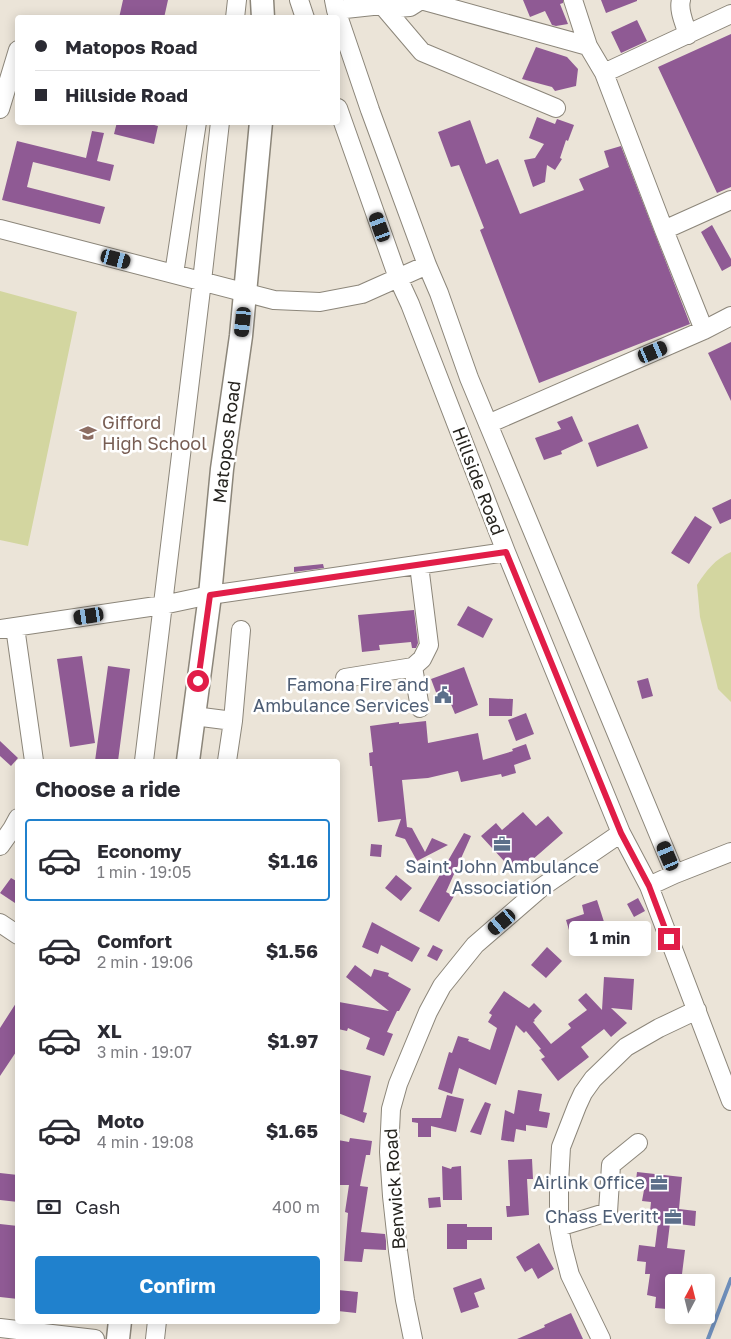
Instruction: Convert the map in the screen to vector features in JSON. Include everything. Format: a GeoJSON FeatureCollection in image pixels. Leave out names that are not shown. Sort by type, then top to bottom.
{"type":"FeatureCollection","features":[{"type":"Feature","properties":{"kind":"main road"},"geometry":{"type":"LineString","coordinates":[[262,0],[263,15]]}},
{"type":"Feature","properties":{"kind":"main road","name":"Matopos Road"},"geometry":{"type":"LineString","coordinates":[[188,759],[210,595],[222,469],[241,336],[261,125]]}},
{"type":"Feature","properties":{"kind":"main road"},"geometry":{"type":"LineString","coordinates":[[118,1339],[120,1324]]}},
{"type":"Feature","properties":{"kind":"street"},"geometry":{"type":"LineString","coordinates":[[235,15],[237,0]]}},
{"type":"Feature","properties":{"kind":"street"},"geometry":{"type":"LineString","coordinates":[[299,0],[304,15]]}},
{"type":"Feature","properties":{"kind":"street"},"geometry":{"type":"LineString","coordinates":[[335,5],[386,3],[396,8],[410,7],[421,0],[588,46]]}},
{"type":"Feature","properties":{"kind":"street"},"geometry":{"type":"LineString","coordinates":[[573,0],[588,46],[604,73],[704,330]]}},
{"type":"Feature","properties":{"kind":"street"},"geometry":{"type":"LineString","coordinates":[[681,0],[680,10],[688,35]]}},
{"type":"Feature","properties":{"kind":"street"},"geometry":{"type":"LineString","coordinates":[[386,3],[422,52],[556,108]]}},
{"type":"Feature","properties":{"kind":"street"},"geometry":{"type":"LineString","coordinates":[[604,73],[731,14]]}},
{"type":"Feature","properties":{"kind":"street"},"geometry":{"type":"LineString","coordinates":[[340,20],[370,110],[426,265],[439,292],[488,424],[675,874]]}},
{"type":"Feature","properties":{"kind":"street"},"geometry":{"type":"LineString","coordinates":[[0,109],[15,60]]}},
{"type":"Feature","properties":{"kind":"street","name":"Hillside Road"},"geometry":{"type":"LineString","coordinates":[[340,114],[398,278],[410,304],[506,552],[621,833],[649,886],[731,1101]]}},
{"type":"Feature","properties":{"kind":"street"},"geometry":{"type":"LineString","coordinates":[[174,274],[196,125]]}},
{"type":"Feature","properties":{"kind":"street"},"geometry":{"type":"LineString","coordinates":[[144,759],[220,125]]}},
{"type":"Feature","properties":{"kind":"street"},"geometry":{"type":"LineString","coordinates":[[664,230],[731,200]]}},
{"type":"Feature","properties":{"kind":"street"},"geometry":{"type":"LineString","coordinates":[[0,229],[274,300],[320,302],[362,294],[426,265]]}},
{"type":"Feature","properties":{"kind":"street"},"geometry":{"type":"LineString","coordinates":[[488,424],[704,330],[731,316]]}},
{"type":"Feature","properties":{"kind":"street"},"geometry":{"type":"LineString","coordinates":[[34,759],[7,628],[163,605],[210,595],[506,552]]}},
{"type":"Feature","properties":{"kind":"street"},"geometry":{"type":"LineString","coordinates":[[346,678],[413,667],[422,659],[430,645],[419,565]]}},
{"type":"Feature","properties":{"kind":"street"},"geometry":{"type":"LineString","coordinates":[[227,759],[241,630]]}},
{"type":"Feature","properties":{"kind":"street"},"geometry":{"type":"LineString","coordinates":[[413,667],[420,708]]}},
{"type":"Feature","properties":{"kind":"street"},"geometry":{"type":"LineString","coordinates":[[194,716],[232,721]]}},
{"type":"Feature","properties":{"kind":"street"},"geometry":{"type":"LineString","coordinates":[[0,846],[15,824]]}},
{"type":"Feature","properties":{"kind":"street","name":"Benwick Road"},"geometry":{"type":"LineString","coordinates":[[413,1339],[398,1251],[389,1152],[391,1109],[398,1084],[428,1012],[442,986],[474,945],[542,887],[621,833]]}},
{"type":"Feature","properties":{"kind":"street"},"geometry":{"type":"LineString","coordinates":[[649,886],[731,852]]}},
{"type":"Feature","properties":{"kind":"street"},"geometry":{"type":"LineString","coordinates":[[0,923],[15,933]]}},
{"type":"Feature","properties":{"kind":"street"},"geometry":{"type":"LineString","coordinates":[[601,1339],[570,1275],[560,1227],[559,1183],[561,1146],[583,1093],[594,1079],[626,1047],[659,1028],[697,1010]]}},
{"type":"Feature","properties":{"kind":"street"},"geometry":{"type":"LineString","coordinates":[[560,1227],[608,1212],[611,1165],[638,1142]]}},
{"type":"Feature","properties":{"kind":"street"},"geometry":{"type":"LineString","coordinates":[[155,1339],[157,1324]]}},
{"type":"Feature","properties":{"kind":"street"},"geometry":{"type":"LineString","coordinates":[[0,1328],[56,1328],[95,1339]]}},
{"type":"Feature","properties":{"kind":"green space"},"geometry":{"type":"Polygon","coordinates":[[[0,291],[77,312],[28,546],[0,540],[0,291]]]}},
{"type":"Feature","properties":{"kind":"green space"},"geometry":{"type":"Polygon","coordinates":[[[731,552],[731,702],[718,689],[700,617],[697,585],[711,566],[731,552]]]}},
{"type":"Feature","properties":{"kind":"building"},"geometry":{"type":"Polygon","coordinates":[[[123,0],[168,0],[165,15],[120,15],[123,0]]]}},
{"type":"Feature","properties":{"kind":"building"},"geometry":{"type":"Polygon","coordinates":[[[523,0],[563,0],[563,3],[560,4],[568,24],[552,25],[545,11],[530,17],[523,0]]]}},
{"type":"Feature","properties":{"kind":"building"},"geometry":{"type":"Polygon","coordinates":[[[601,0],[637,0],[637,1],[606,13],[601,0]]]}},
{"type":"Feature","properties":{"kind":"building"},"geometry":{"type":"Polygon","coordinates":[[[637,20],[647,41],[621,53],[611,32],[637,20]]]}},
{"type":"Feature","properties":{"kind":"building"},"geometry":{"type":"Polygon","coordinates":[[[731,34],[731,187],[717,193],[658,67],[731,34]]]}},
{"type":"Feature","properties":{"kind":"building"},"geometry":{"type":"Polygon","coordinates":[[[536,47],[567,57],[578,69],[576,86],[555,91],[552,87],[522,79],[536,47]]]}},
{"type":"Feature","properties":{"kind":"building"},"geometry":{"type":"Polygon","coordinates":[[[537,117],[555,124],[557,119],[574,125],[568,141],[566,140],[560,158],[562,159],[555,170],[547,165],[545,182],[533,187],[524,160],[535,158],[544,144],[529,138],[537,117]]]}},
{"type":"Feature","properties":{"kind":"building"},"geometry":{"type":"Polygon","coordinates":[[[470,120],[486,164],[498,159],[520,214],[584,190],[579,179],[609,167],[604,151],[621,146],[690,324],[539,383],[480,230],[484,228],[459,165],[451,167],[438,132],[470,120]]]}},
{"type":"Feature","properties":{"kind":"building"},"geometry":{"type":"Polygon","coordinates":[[[116,125],[158,126],[154,144],[114,134],[116,125]]]}},
{"type":"Feature","properties":{"kind":"building"},"geometry":{"type":"Polygon","coordinates":[[[92,131],[104,133],[97,161],[114,165],[110,181],[33,162],[27,187],[105,207],[100,224],[2,200],[17,141],[86,158],[92,131]]]}},
{"type":"Feature","properties":{"kind":"building"},"geometry":{"type":"Polygon","coordinates":[[[712,225],[731,259],[731,266],[722,271],[701,232],[712,225]]]}},
{"type":"Feature","properties":{"kind":"building"},"geometry":{"type":"Polygon","coordinates":[[[731,342],[731,401],[708,353],[731,342]]]}},
{"type":"Feature","properties":{"kind":"building"},"geometry":{"type":"Polygon","coordinates":[[[572,416],[583,441],[561,451],[562,454],[544,460],[535,438],[561,429],[557,422],[572,416]]]}},
{"type":"Feature","properties":{"kind":"building"},"geometry":{"type":"Polygon","coordinates":[[[638,424],[648,448],[597,467],[588,443],[638,424]]]}},
{"type":"Feature","properties":{"kind":"building"},"geometry":{"type":"Polygon","coordinates":[[[731,499],[731,519],[720,524],[712,508],[731,499]]]}},
{"type":"Feature","properties":{"kind":"building"},"geometry":{"type":"Polygon","coordinates":[[[695,516],[712,527],[689,564],[671,553],[695,516]]]}},
{"type":"Feature","properties":{"kind":"building"},"geometry":{"type":"Polygon","coordinates":[[[323,564],[324,568],[294,572],[294,567],[323,564]]]}},
{"type":"Feature","properties":{"kind":"building"},"geometry":{"type":"Polygon","coordinates":[[[468,606],[493,619],[483,638],[457,625],[468,606]]]}},
{"type":"Feature","properties":{"kind":"building"},"geometry":{"type":"Polygon","coordinates":[[[414,610],[418,643],[416,648],[412,648],[411,642],[379,645],[380,650],[362,652],[358,615],[414,610]]]}},
{"type":"Feature","properties":{"kind":"building"},"geometry":{"type":"Polygon","coordinates":[[[82,656],[95,743],[70,747],[57,659],[82,656]]]}},
{"type":"Feature","properties":{"kind":"building"},"geometry":{"type":"Polygon","coordinates":[[[108,666],[130,669],[118,759],[95,759],[108,666]]]}},
{"type":"Feature","properties":{"kind":"building"},"geometry":{"type":"Polygon","coordinates":[[[464,667],[478,705],[455,714],[446,692],[437,695],[431,679],[464,667]]]}},
{"type":"Feature","properties":{"kind":"building"},"geometry":{"type":"Polygon","coordinates":[[[648,678],[653,696],[642,699],[637,681],[648,678]]]}},
{"type":"Feature","properties":{"kind":"building"},"geometry":{"type":"Polygon","coordinates":[[[489,698],[513,699],[512,716],[489,716],[489,698]]]}},
{"type":"Feature","properties":{"kind":"building"},"geometry":{"type":"Polygon","coordinates":[[[526,713],[534,734],[516,741],[508,720],[526,713]]]}},
{"type":"Feature","properties":{"kind":"building"},"geometry":{"type":"Polygon","coordinates":[[[426,721],[428,743],[478,733],[483,760],[513,751],[512,749],[526,744],[531,759],[514,765],[516,773],[502,777],[501,774],[461,782],[458,771],[428,778],[402,780],[407,827],[412,828],[425,852],[432,838],[448,845],[417,861],[405,839],[395,836],[401,819],[378,822],[372,766],[370,766],[369,753],[373,752],[370,726],[426,721]]]}},
{"type":"Feature","properties":{"kind":"building"},"geometry":{"type":"Polygon","coordinates":[[[0,741],[18,758],[15,759],[11,766],[0,756],[0,741]]]}},
{"type":"Feature","properties":{"kind":"building","name":"Saint John Ambulance Association"},"geometry":{"type":"Polygon","coordinates":[[[523,812],[536,826],[548,816],[563,833],[516,874],[481,836],[496,823],[502,830],[523,812]]]}},
{"type":"Feature","properties":{"kind":"building"},"geometry":{"type":"Polygon","coordinates":[[[464,833],[471,836],[446,892],[454,896],[439,922],[419,911],[464,833]]]}},
{"type":"Feature","properties":{"kind":"building"},"geometry":{"type":"Polygon","coordinates":[[[371,844],[382,845],[381,857],[370,856],[371,844]]]}},
{"type":"Feature","properties":{"kind":"building"},"geometry":{"type":"Polygon","coordinates":[[[396,875],[412,888],[401,901],[385,888],[396,875]]]}},
{"type":"Feature","properties":{"kind":"building"},"geometry":{"type":"Polygon","coordinates":[[[11,878],[15,880],[15,903],[0,893],[11,878]]]}},
{"type":"Feature","properties":{"kind":"building"},"geometry":{"type":"Polygon","coordinates":[[[638,898],[645,911],[634,917],[627,904],[638,898]]]}},
{"type":"Feature","properties":{"kind":"building"},"geometry":{"type":"Polygon","coordinates":[[[597,900],[605,925],[592,929],[596,944],[575,950],[566,920],[584,914],[582,905],[597,900]]]}},
{"type":"Feature","properties":{"kind":"building"},"geometry":{"type":"Polygon","coordinates":[[[372,922],[420,948],[412,962],[381,945],[378,954],[362,947],[372,922]]]}},
{"type":"Feature","properties":{"kind":"building"},"geometry":{"type":"Polygon","coordinates":[[[433,945],[443,950],[437,961],[427,956],[433,945]]]}},
{"type":"Feature","properties":{"kind":"building"},"geometry":{"type":"Polygon","coordinates":[[[547,947],[562,961],[546,978],[531,965],[547,947]]]}},
{"type":"Feature","properties":{"kind":"building"},"geometry":{"type":"Polygon","coordinates":[[[355,965],[371,977],[374,969],[389,973],[388,976],[411,989],[399,1011],[397,1011],[387,1032],[393,1034],[384,1056],[366,1049],[370,1038],[348,1028],[347,1031],[340,1029],[340,1002],[389,1011],[346,977],[355,965]]]}},
{"type":"Feature","properties":{"kind":"building"},"geometry":{"type":"Polygon","coordinates":[[[604,977],[634,979],[632,1010],[611,1008],[627,1023],[611,1037],[604,1029],[581,1047],[589,1057],[558,1081],[541,1059],[545,1057],[539,1050],[541,1049],[526,1031],[524,1033],[516,1025],[496,1085],[459,1068],[452,1094],[438,1089],[449,1052],[452,1053],[458,1036],[469,1039],[468,1041],[490,1050],[497,1028],[488,1022],[492,1015],[489,1013],[504,991],[529,1008],[534,1003],[542,1011],[533,1022],[551,1044],[571,1028],[568,1024],[587,1010],[578,1000],[586,993],[602,1010],[604,977]]]}},
{"type":"Feature","properties":{"kind":"building"},"geometry":{"type":"Polygon","coordinates":[[[15,1005],[15,1054],[0,1076],[0,1028],[15,1005]]]}},
{"type":"Feature","properties":{"kind":"building"},"geometry":{"type":"Polygon","coordinates":[[[340,1069],[371,1076],[363,1112],[367,1113],[364,1123],[340,1114],[340,1069]]]}},
{"type":"Feature","properties":{"kind":"building"},"geometry":{"type":"Polygon","coordinates":[[[518,1090],[542,1094],[539,1111],[550,1113],[547,1128],[526,1125],[526,1131],[516,1129],[514,1142],[501,1140],[505,1110],[514,1114],[518,1090]]]}},
{"type":"Feature","properties":{"kind":"building"},"geometry":{"type":"Polygon","coordinates":[[[447,1095],[464,1099],[456,1132],[431,1126],[431,1137],[418,1137],[418,1123],[412,1122],[412,1118],[441,1118],[447,1095]]]}},
{"type":"Feature","properties":{"kind":"building"},"geometry":{"type":"Polygon","coordinates":[[[485,1102],[491,1104],[481,1135],[470,1132],[485,1102]]]}},
{"type":"Feature","properties":{"kind":"building"},"geometry":{"type":"Polygon","coordinates":[[[350,1138],[372,1141],[370,1155],[366,1155],[360,1186],[368,1187],[361,1232],[385,1234],[386,1241],[386,1250],[364,1249],[362,1262],[344,1261],[348,1213],[345,1212],[349,1185],[340,1185],[340,1140],[349,1142],[350,1138]]]}},
{"type":"Feature","properties":{"kind":"building"},"geometry":{"type":"Polygon","coordinates":[[[532,1159],[533,1179],[527,1179],[529,1215],[507,1217],[506,1206],[510,1206],[508,1160],[532,1159]]]}},
{"type":"Feature","properties":{"kind":"building"},"geometry":{"type":"Polygon","coordinates":[[[442,1166],[451,1169],[452,1167],[461,1166],[462,1200],[443,1200],[442,1166]]]}},
{"type":"Feature","properties":{"kind":"building"},"geometry":{"type":"Polygon","coordinates":[[[637,1172],[682,1177],[679,1209],[696,1211],[695,1226],[670,1223],[667,1248],[685,1250],[682,1274],[665,1274],[665,1309],[655,1308],[656,1297],[647,1295],[650,1274],[645,1274],[646,1262],[637,1261],[639,1245],[655,1247],[658,1223],[649,1222],[651,1202],[642,1201],[644,1190],[635,1189],[637,1172]]]}},
{"type":"Feature","properties":{"kind":"building"},"geometry":{"type":"Polygon","coordinates":[[[0,1173],[15,1175],[15,1202],[0,1200],[0,1173]]]}},
{"type":"Feature","properties":{"kind":"building"},"geometry":{"type":"Polygon","coordinates":[[[440,1197],[441,1207],[429,1208],[428,1198],[440,1197]]]}},
{"type":"Feature","properties":{"kind":"building"},"geometry":{"type":"Polygon","coordinates":[[[0,1224],[15,1226],[15,1299],[0,1297],[0,1224]]]}},
{"type":"Feature","properties":{"kind":"building"},"geometry":{"type":"Polygon","coordinates":[[[447,1224],[467,1224],[467,1227],[492,1227],[492,1240],[467,1240],[467,1249],[447,1249],[447,1224]]]}},
{"type":"Feature","properties":{"kind":"building"},"geometry":{"type":"Polygon","coordinates":[[[539,1243],[554,1269],[538,1279],[532,1268],[525,1272],[516,1257],[539,1243]]]}},
{"type":"Feature","properties":{"kind":"building"},"geometry":{"type":"Polygon","coordinates":[[[481,1278],[485,1289],[474,1293],[479,1307],[461,1313],[453,1288],[481,1278]]]}},
{"type":"Feature","properties":{"kind":"building"},"geometry":{"type":"Polygon","coordinates":[[[340,1290],[358,1292],[356,1313],[340,1311],[340,1290]]]}},
{"type":"Feature","properties":{"kind":"building"},"geometry":{"type":"Polygon","coordinates":[[[571,1313],[583,1339],[517,1339],[545,1327],[544,1325],[571,1313]]]}},
{"type":"Feature","properties":{"kind":"waterway"},"geometry":{"type":"LineString","coordinates":[[708,1339],[731,1279]]}},
{"type":"Feature","properties":{"kind":"place","name":"Gifford High School"},"geometry":{"type":"Point","coordinates":[88,433]}},
{"type":"Feature","properties":{"kind":"place","name":"Famona Fire and Ambulance Services"},"geometry":{"type":"Point","coordinates":[443,695]}},
{"type":"Feature","properties":{"kind":"place","name":"Saint John Ambulance Association"},"geometry":{"type":"Point","coordinates":[502,844]}},
{"type":"Feature","properties":{"kind":"place","name":"Airlink Office"},"geometry":{"type":"Point","coordinates":[659,1183]}},
{"type":"Feature","properties":{"kind":"place","name":"Chass Everitt"},"geometry":{"type":"Point","coordinates":[673,1217]}},
{"type":"Feature","properties":{"kind":"route"},"geometry":{"type":"LineString","coordinates":[[198,681],[210,595],[506,552],[621,833],[649,886],[669,939]]}}]}
